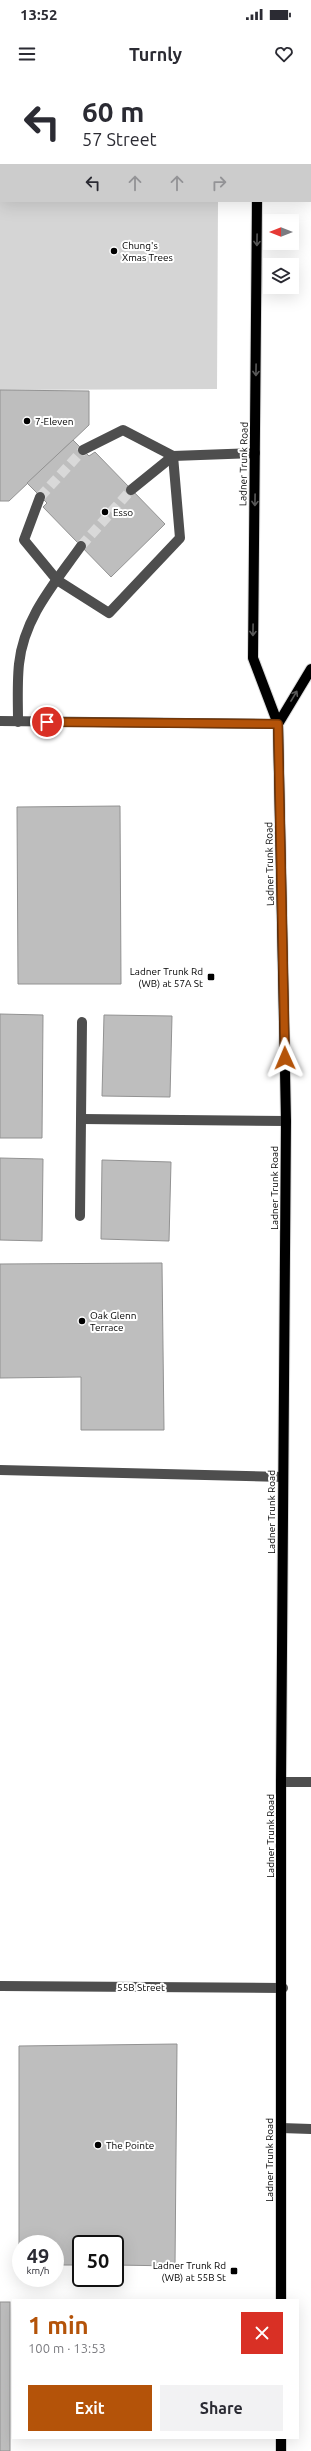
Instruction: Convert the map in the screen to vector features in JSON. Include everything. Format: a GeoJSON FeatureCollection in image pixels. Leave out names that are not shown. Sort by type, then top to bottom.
{"type":"FeatureCollection","features":[{"type":"Feature","properties":{"kind":"main road","name":"Ladner Trunk Road"},"geometry":{"type":"LineString","coordinates":[[257,202],[253,658],[278,724],[286,1121],[281,1782],[283,1988],[281,2299]]}},
{"type":"Feature","properties":{"kind":"main road"},"geometry":{"type":"LineString","coordinates":[[278,724],[311,668]]}},
{"type":"Feature","properties":{"kind":"main road"},"geometry":{"type":"LineString","coordinates":[[281,2439],[281,2451]]}},
{"type":"Feature","properties":{"kind":"street"},"geometry":{"type":"LineString","coordinates":[[83,450],[123,430],[173,456],[255,453]]}},
{"type":"Feature","properties":{"kind":"street"},"geometry":{"type":"LineString","coordinates":[[131,490],[173,456]]}},
{"type":"Feature","properties":{"kind":"street"},"geometry":{"type":"LineString","coordinates":[[40,497],[24,540],[57,580],[109,613],[180,538],[173,456]]}},
{"type":"Feature","properties":{"kind":"street"},"geometry":{"type":"LineString","coordinates":[[18,722],[19,663],[25,634],[36,609],[81,546]]}},
{"type":"Feature","properties":{"kind":"street"},"geometry":{"type":"LineString","coordinates":[[0,722],[278,724]]}},
{"type":"Feature","properties":{"kind":"street"},"geometry":{"type":"LineString","coordinates":[[80,1216],[82,1022]]}},
{"type":"Feature","properties":{"kind":"street"},"geometry":{"type":"LineString","coordinates":[[82,1119],[286,1121]]}},
{"type":"Feature","properties":{"kind":"street"},"geometry":{"type":"LineString","coordinates":[[0,1470],[283,1477]]}},
{"type":"Feature","properties":{"kind":"street"},"geometry":{"type":"LineString","coordinates":[[281,1782],[311,1782]]}},
{"type":"Feature","properties":{"kind":"street","name":"55B Street"},"geometry":{"type":"LineString","coordinates":[[0,1986],[283,1988]]}},
{"type":"Feature","properties":{"kind":"street"},"geometry":{"type":"LineString","coordinates":[[281,2128],[311,2129]]}},
{"type":"Feature","properties":{"kind":"shaded area"},"geometry":{"type":"Polygon","coordinates":[[[0,202],[218,202],[217,389],[0,390],[0,202]]]}},
{"type":"Feature","properties":{"kind":"building"},"geometry":{"type":"Polygon","coordinates":[[[0,390],[89,391],[89,425],[9,501],[0,501],[0,390]]]}},
{"type":"Feature","properties":{"kind":"building"},"geometry":{"type":"Polygon","coordinates":[[[73,440],[89,456],[95,452],[165,524],[111,577],[43,507],[47,503],[27,483],[73,440]]]}},
{"type":"Feature","properties":{"kind":"building"},"geometry":{"type":"Polygon","coordinates":[[[120,806],[121,984],[18,984],[17,807],[120,806]]]}},
{"type":"Feature","properties":{"kind":"building"},"geometry":{"type":"Polygon","coordinates":[[[0,1014],[43,1015],[42,1138],[0,1138],[0,1014]]]}},
{"type":"Feature","properties":{"kind":"building"},"geometry":{"type":"Polygon","coordinates":[[[104,1015],[172,1016],[170,1097],[102,1096],[104,1015]]]}},
{"type":"Feature","properties":{"kind":"building"},"geometry":{"type":"Polygon","coordinates":[[[0,1158],[43,1159],[42,1241],[0,1240],[0,1158]]]}},
{"type":"Feature","properties":{"kind":"building"},"geometry":{"type":"Polygon","coordinates":[[[102,1160],[171,1162],[169,1241],[101,1239],[102,1160]]]}},
{"type":"Feature","properties":{"kind":"building","name":"Oak Glenn Terrace"},"geometry":{"type":"Polygon","coordinates":[[[162,1263],[164,1430],[81,1430],[81,1377],[0,1378],[0,1264],[162,1263]]]}},
{"type":"Feature","properties":{"kind":"building","name":"The Pointe"},"geometry":{"type":"Polygon","coordinates":[[[177,2044],[175,2266],[124,2265],[124,2235],[72,2235],[72,2265],[64,2265],[64,2235],[19,2235],[19,2046],[177,2044]]]}},
{"type":"Feature","properties":{"kind":"building"},"geometry":{"type":"Polygon","coordinates":[[[0,2302],[10,2302],[10,2451],[0,2451],[0,2302]]]}},
{"type":"Feature","properties":{"kind":"tunnel"},"geometry":{"type":"LineString","coordinates":[[40,497],[83,450]]}},
{"type":"Feature","properties":{"kind":"tunnel"},"geometry":{"type":"LineString","coordinates":[[81,546],[131,490]]}},
{"type":"Feature","properties":{"kind":"place","name":"Chung's Xmas Trees"},"geometry":{"type":"Point","coordinates":[114,251]}},
{"type":"Feature","properties":{"kind":"place","name":"7-Eleven"},"geometry":{"type":"Point","coordinates":[27,421]}},
{"type":"Feature","properties":{"kind":"place","name":"Esso"},"geometry":{"type":"Point","coordinates":[105,512]}},
{"type":"Feature","properties":{"kind":"place","name":"Ladner Trunk Rd (WB) at 57A St"},"geometry":{"type":"Point","coordinates":[211,977]}},
{"type":"Feature","properties":{"kind":"place","name":"Oak Glenn Terrace"},"geometry":{"type":"Point","coordinates":[82,1321]}},
{"type":"Feature","properties":{"kind":"place","name":"The Pointe"},"geometry":{"type":"Point","coordinates":[98,2145]}},
{"type":"Feature","properties":{"kind":"place","name":"Ladner Trunk Rd (WB) at 55B St"},"geometry":{"type":"Point","coordinates":[234,2271]}},
{"type":"Feature","properties":{"kind":"route"},"geometry":{"type":"LineString","coordinates":[[47,722],[278,724],[285,1058]]}}]}
